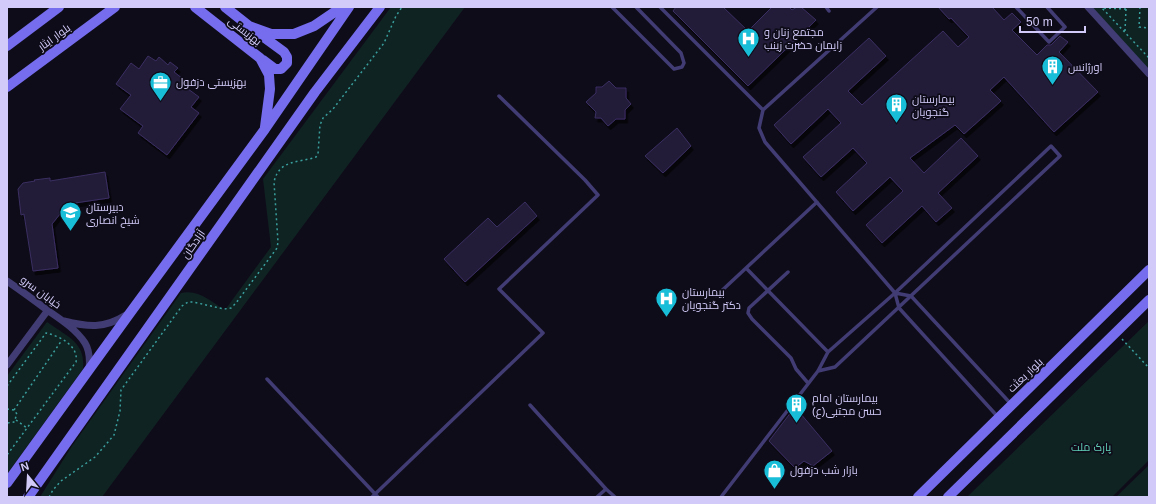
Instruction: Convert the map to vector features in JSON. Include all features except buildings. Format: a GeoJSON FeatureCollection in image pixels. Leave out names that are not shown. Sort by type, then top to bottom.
{"type":"FeatureCollection","features":[{"type":"Feature","properties":{"kind":"main road","name":"بلوار ایثار"},"geometry":{"type":"LineString","coordinates":[[7,46],[59,7]]}},
{"type":"Feature","properties":{"kind":"main road","name":"بلوار ایثار"},"geometry":{"type":"LineString","coordinates":[[7,87],[115,7]]}},
{"type":"Feature","properties":{"kind":"main road","name":"بهزیستی"},"geometry":{"type":"LineString","coordinates":[[195,7],[260,58],[269,75],[270,82],[265,129]]}},
{"type":"Feature","properties":{"kind":"main road"},"geometry":{"type":"LineString","coordinates":[[225,7],[284,52],[287,57],[287,63],[281,69],[275,69],[260,58]]}},
{"type":"Feature","properties":{"kind":"main road"},"geometry":{"type":"LineString","coordinates":[[249,26],[271,34],[294,34],[314,26],[342,7]]}},
{"type":"Feature","properties":{"kind":"main road","name":"آزادگان"},"geometry":{"type":"LineString","coordinates":[[7,483],[265,129],[349,7]]}},
{"type":"Feature","properties":{"kind":"main road","name":"آزادگان"},"geometry":{"type":"LineString","coordinates":[[28,497],[315,92],[380,7]]}},
{"type":"Feature","properties":{"kind":"main road","name":"بلوار بعثت"},"geometry":{"type":"LineString","coordinates":[[918,497],[1149,270]]}},
{"type":"Feature","properties":{"kind":"main road"},"geometry":{"type":"LineString","coordinates":[[948,497],[1149,300]]}},
{"type":"Feature","properties":{"kind":"street"},"geometry":{"type":"LineString","coordinates":[[1088,7],[1149,74]]}},
{"type":"Feature","properties":{"kind":"street","name":"خیابان سرو"},"geometry":{"type":"LineString","coordinates":[[7,281],[63,321],[78,334],[85,343],[90,358],[89,370]]}},
{"type":"Feature","properties":{"kind":"street"},"geometry":{"type":"LineString","coordinates":[[7,364],[48,310]]}},
{"type":"Feature","properties":{"kind":"street","name":"خیابان سرو"},"geometry":{"type":"LineString","coordinates":[[63,321],[84,326],[97,326],[110,323],[130,313]]}},
{"type":"Feature","properties":{"kind":"lane"},"geometry":{"type":"LineString","coordinates":[[612,7],[674,69],[682,67],[684,63],[681,53],[638,8]]}},
{"type":"Feature","properties":{"kind":"lane"},"geometry":{"type":"LineString","coordinates":[[660,7],[763,110]]}},
{"type":"Feature","properties":{"kind":"lane"},"geometry":{"type":"LineString","coordinates":[[826,7],[829,11]]}},
{"type":"Feature","properties":{"kind":"lane"},"geometry":{"type":"LineString","coordinates":[[877,7],[763,110],[759,128],[765,142],[895,293],[899,308],[999,418]]}},
{"type":"Feature","properties":{"kind":"lane"},"geometry":{"type":"LineString","coordinates":[[1016,7],[1049,42],[1065,28],[1047,7]]}},
{"type":"Feature","properties":{"kind":"lane"},"geometry":{"type":"LineString","coordinates":[[267,379],[375,496],[543,333],[498,289],[598,194],[499,96]]}},
{"type":"Feature","properties":{"kind":"lane"},"geometry":{"type":"LineString","coordinates":[[721,497],[818,371],[828,352],[895,293],[1050,146],[1060,156],[835,367],[818,371]]}},
{"type":"Feature","properties":{"kind":"lane"},"geometry":{"type":"LineString","coordinates":[[716,296],[817,202]]}},
{"type":"Feature","properties":{"kind":"lane"},"geometry":{"type":"LineString","coordinates":[[746,268],[828,352]]}},
{"type":"Feature","properties":{"kind":"lane"},"geometry":{"type":"LineString","coordinates":[[788,272],[749,308],[748,313],[752,319],[791,358],[796,369],[808,383]]}},
{"type":"Feature","properties":{"kind":"lane"},"geometry":{"type":"LineString","coordinates":[[895,293],[911,296],[1012,405]]}},
{"type":"Feature","properties":{"kind":"lane"},"geometry":{"type":"LineString","coordinates":[[530,405],[614,497]]}},
{"type":"Feature","properties":{"kind":"lane"},"geometry":{"type":"LineString","coordinates":[[597,497],[606,489]]}},
{"type":"Feature","properties":{"kind":"path"},"geometry":{"type":"LineString","coordinates":[[49,497],[61,481],[95,457],[114,436],[120,411],[121,390],[182,306],[188,302],[193,302],[224,309],[231,308],[277,248],[278,237],[274,182],[275,175],[281,168],[294,161],[316,157],[318,154],[320,125],[322,118],[334,109],[384,43],[396,16],[402,7]]}},
{"type":"Feature","properties":{"kind":"path"},"geometry":{"type":"LineString","coordinates":[[1125,31],[1126,9],[1128,7]]}},
{"type":"Feature","properties":{"kind":"path"},"geometry":{"type":"LineString","coordinates":[[1140,7],[1139,27],[1149,28]]}},
{"type":"Feature","properties":{"kind":"path"},"geometry":{"type":"LineString","coordinates":[[1126,9],[1102,8],[1149,58]]}},
{"type":"Feature","properties":{"kind":"path"},"geometry":{"type":"LineString","coordinates":[[7,386],[46,333],[56,335],[70,345],[75,352],[77,357],[76,362],[7,456]]}},
{"type":"Feature","properties":{"kind":"path"},"geometry":{"type":"LineString","coordinates":[[1116,333],[1149,368]]}},
{"type":"Feature","properties":{"kind":"path"},"geometry":{"type":"LineString","coordinates":[[14,410],[62,340]]}},
{"type":"Feature","properties":{"kind":"path"},"geometry":{"type":"LineString","coordinates":[[7,409],[14,410]]}},
{"type":"Feature","properties":{"kind":"path"},"geometry":{"type":"LineString","coordinates":[[7,423],[12,423],[16,420],[17,414],[14,410]]}},
{"type":"Feature","properties":{"kind":"path"},"geometry":{"type":"LineString","coordinates":[[16,420],[27,428]]}},
{"type":"Feature","properties":{"kind":"green space"},"geometry":{"type":"Polygon","coordinates":[[[391,7],[465,7],[102,497],[40,497],[72,446],[181,293],[194,293],[210,300],[225,310],[271,247],[263,179],[391,7]]]}},
{"type":"Feature","properties":{"kind":"green space"},"geometry":{"type":"Polygon","coordinates":[[[1089,7],[1149,7],[1149,74],[1089,7]]]}},
{"type":"Feature","properties":{"kind":"green space","name":"پارک ملت"},"geometry":{"type":"Polygon","coordinates":[[[1149,321],[1149,460],[1112,497],[967,497],[1149,321]]]}},
{"type":"Feature","properties":{"kind":"green space"},"geometry":{"type":"Polygon","coordinates":[[[47,322],[68,336],[78,346],[83,360],[83,369],[7,474],[7,376],[47,322]]]}},
{"type":"Feature","properties":{"kind":"green space"},"geometry":{"type":"Polygon","coordinates":[[[1149,465],[1149,497],[1116,497],[1149,465]]]}},
{"type":"Feature","properties":{"kind":"place","name":"مجتمع زنان و زایمان حضرت زینب"},"geometry":{"type":"Point","coordinates":[749,58]}},
{"type":"Feature","properties":{"kind":"place","name":"اورژانس"},"geometry":{"type":"Point","coordinates":[1053,86]}},
{"type":"Feature","properties":{"kind":"place","name":"بهزیستی دزفول"},"geometry":{"type":"Point","coordinates":[160,102]}},
{"type":"Feature","properties":{"kind":"place","name":"بیمارستان گنجویان"},"geometry":{"type":"Point","coordinates":[897,124]}},
{"type":"Feature","properties":{"kind":"place","name":"دبیرستان شیخ انصاری"},"geometry":{"type":"Point","coordinates":[71,232]}},
{"type":"Feature","properties":{"kind":"place","name":"بیمارستان دکتر گنجویان"},"geometry":{"type":"Point","coordinates":[666,318]}},
{"type":"Feature","properties":{"kind":"place","name":"بیمارستان امام حسن مجتبی(ع)"},"geometry":{"type":"Point","coordinates":[796,424]}},
{"type":"Feature","properties":{"kind":"place","name":"بازار شب دزفول"},"geometry":{"type":"Point","coordinates":[774,490]}}]}
